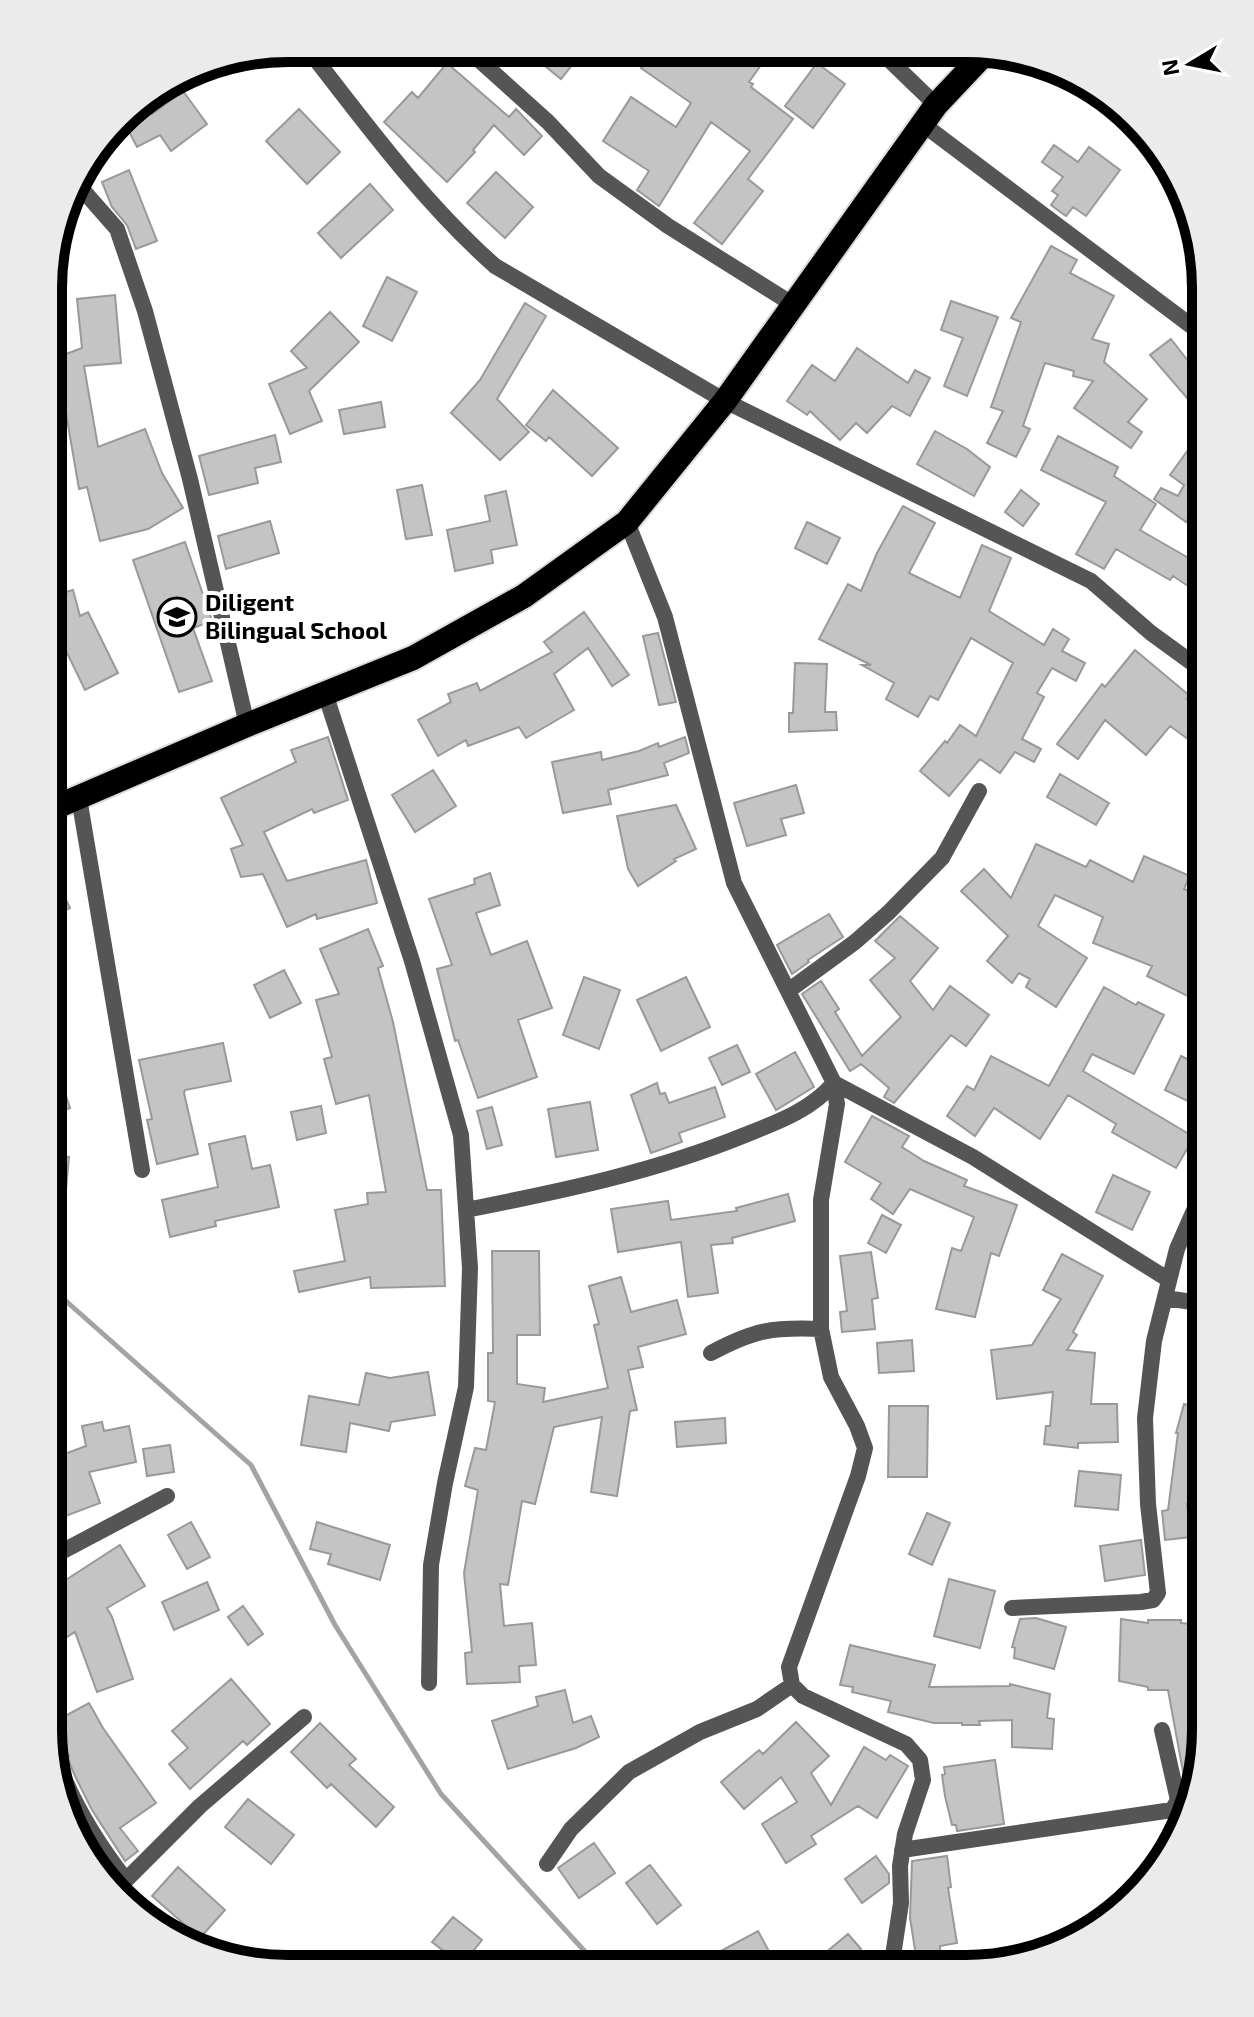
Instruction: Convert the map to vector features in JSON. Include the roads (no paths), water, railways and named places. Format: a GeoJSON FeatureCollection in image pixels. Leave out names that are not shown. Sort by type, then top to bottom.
{"type":"FeatureCollection","features":[{"type":"Feature","properties":{"kind":"highway"},"geometry":{"type":"LineString","coordinates":[[62,805],[413,658],[524,596],[627,522],[725,401],[930,115],[976,63]]}},
{"type":"Feature","properties":{"kind":"street"},"geometry":{"type":"LineString","coordinates":[[318,62],[394,159],[463,237],[495,266],[725,401],[1091,581],[1151,633],[1192,663]]}},
{"type":"Feature","properties":{"kind":"street"},"geometry":{"type":"LineString","coordinates":[[481,62],[548,122],[599,176],[668,226],[794,305]]}},
{"type":"Feature","properties":{"kind":"street"},"geometry":{"type":"LineString","coordinates":[[889,62],[930,115],[1192,326]]}},
{"type":"Feature","properties":{"kind":"street"},"geometry":{"type":"LineString","coordinates":[[84,191],[117,229],[145,311],[190,479],[247,725]]}},
{"type":"Feature","properties":{"kind":"street"},"geometry":{"type":"LineString","coordinates":[[627,522],[665,617],[734,883],[834,1083],[837,1104],[821,1200],[821,1329],[831,1377],[865,1448],[858,1476],[789,1667],[792,1685],[803,1696],[906,1744],[920,1760],[923,1780],[902,1850],[901,1903],[893,1955]]}},
{"type":"Feature","properties":{"kind":"street"},"geometry":{"type":"LineString","coordinates":[[325,693],[412,961],[461,1135],[470,1268],[466,1387],[431,1565],[429,1683]]}},
{"type":"Feature","properties":{"kind":"street"},"geometry":{"type":"LineString","coordinates":[[788,991],[855,942],[942,858],[979,791]]}},
{"type":"Feature","properties":{"kind":"street"},"geometry":{"type":"LineString","coordinates":[[79,798],[142,1170]]}},
{"type":"Feature","properties":{"kind":"street"},"geometry":{"type":"LineString","coordinates":[[466,1210],[597,1184],[694,1156],[791,1116],[823,1096],[834,1083]]}},
{"type":"Feature","properties":{"kind":"street"},"geometry":{"type":"LineString","coordinates":[[834,1083],[973,1157],[1169,1280]]}},
{"type":"Feature","properties":{"kind":"street"},"geometry":{"type":"LineString","coordinates":[[1012,1608],[1141,1602],[1153,1600],[1158,1593],[1148,1504],[1145,1418],[1154,1341],[1177,1249],[1192,1215]]}},
{"type":"Feature","properties":{"kind":"street"},"geometry":{"type":"LineString","coordinates":[[1165,1298],[1192,1302]]}},
{"type":"Feature","properties":{"kind":"street"},"geometry":{"type":"LineString","coordinates":[[711,1353],[742,1336],[782,1327],[821,1329]]}},
{"type":"Feature","properties":{"kind":"street"},"geometry":{"type":"LineString","coordinates":[[62,1552],[167,1496]]}},
{"type":"Feature","properties":{"kind":"street"},"geometry":{"type":"LineString","coordinates":[[547,1864],[571,1829],[629,1772],[700,1732],[757,1709],[792,1685]]}},
{"type":"Feature","properties":{"kind":"street"},"geometry":{"type":"LineString","coordinates":[[123,1883],[200,1806],[304,1717]]}},
{"type":"Feature","properties":{"kind":"street"},"geometry":{"type":"LineString","coordinates":[[902,1850],[1172,1810],[1178,1800],[1162,1730]]}},
{"type":"Feature","properties":{"kind":"street"},"geometry":{"type":"LineString","coordinates":[[73,1797],[119,1878]]}},
{"type":"Feature","properties":{"kind":"waterway"},"geometry":{"type":"LineString","coordinates":[[62,1298],[251,1465],[335,1625],[441,1794],[588,1955]]}},
{"type":"Feature","properties":{"kind":"place","name":"Diligent Bilingual School"},"geometry":{"type":"Point","coordinates":[177,617]}}]}
